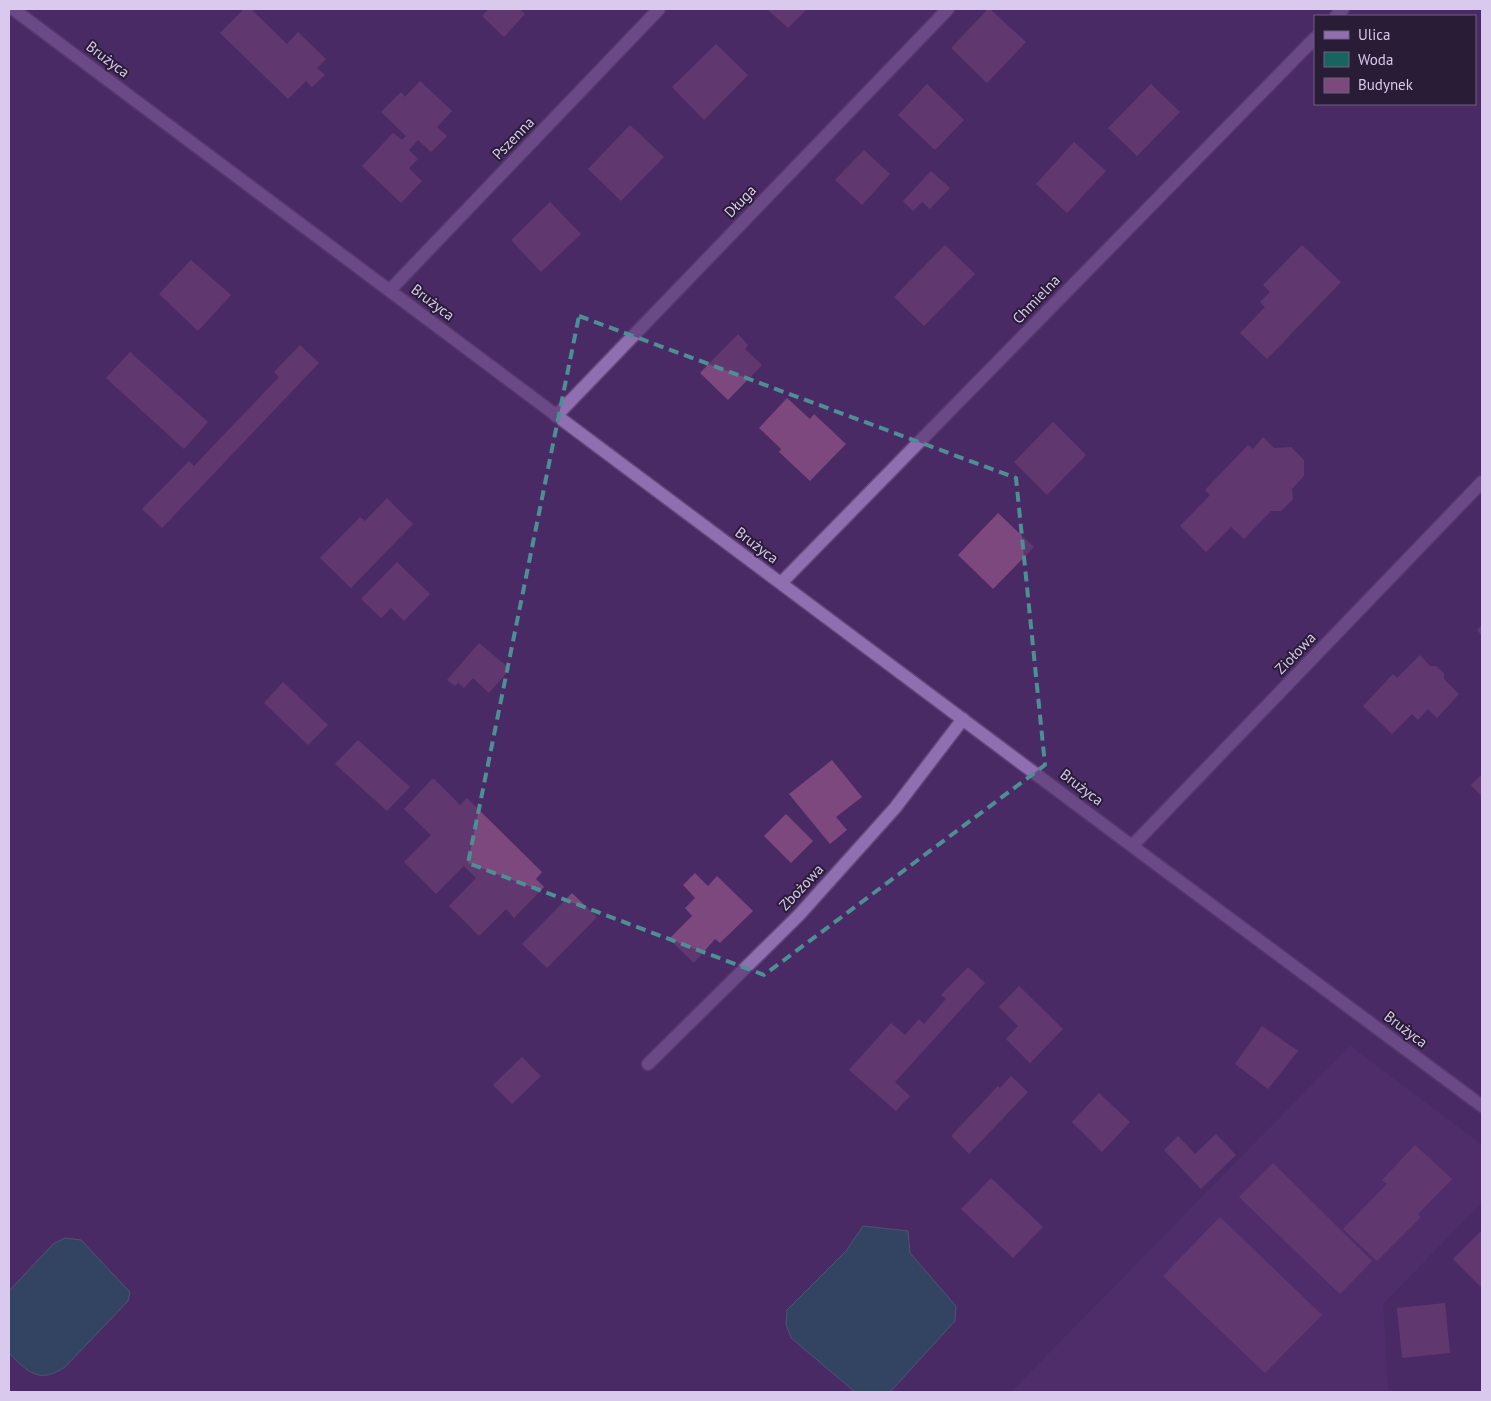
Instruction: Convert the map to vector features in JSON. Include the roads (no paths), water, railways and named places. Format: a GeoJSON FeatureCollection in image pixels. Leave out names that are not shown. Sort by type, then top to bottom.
{"type":"FeatureCollection","features":[{"type":"Feature","properties":{"kind":"street","name":"Brużyca"},"geometry":{"type":"LineString","coordinates":[[13,9],[1482,1106]]}},
{"type":"Feature","properties":{"kind":"street","name":"Pszenna"},"geometry":{"type":"LineString","coordinates":[[390,290],[659,9]]}},
{"type":"Feature","properties":{"kind":"street","name":"Długa"},"geometry":{"type":"LineString","coordinates":[[556,416],[948,9]]}},
{"type":"Feature","properties":{"kind":"street","name":"Chmielna"},"geometry":{"type":"LineString","coordinates":[[781,583],[1314,39]]}},
{"type":"Feature","properties":{"kind":"street","name":"Ziołowa"},"geometry":{"type":"LineString","coordinates":[[1132,846],[1482,482]]}},
{"type":"Feature","properties":{"kind":"street","name":"Zbożowa"},"geometry":{"type":"LineString","coordinates":[[648,1064],[798,915],[895,808],[963,719]]}},
{"type":"Feature","properties":{"kind":"water"},"geometry":{"type":"Polygon","coordinates":[[[863,1226],[908,1231],[910,1253],[956,1306],[955,1321],[890,1392],[855,1392],[791,1338],[786,1324],[787,1310],[846,1251],[863,1226]]]}},
{"type":"Feature","properties":{"kind":"water"},"geometry":{"type":"Polygon","coordinates":[[[65,1238],[81,1240],[130,1292],[128,1301],[65,1367],[48,1375],[35,1374],[28,1371],[9,1353],[9,1291],[53,1244],[65,1238]]]}}]}
